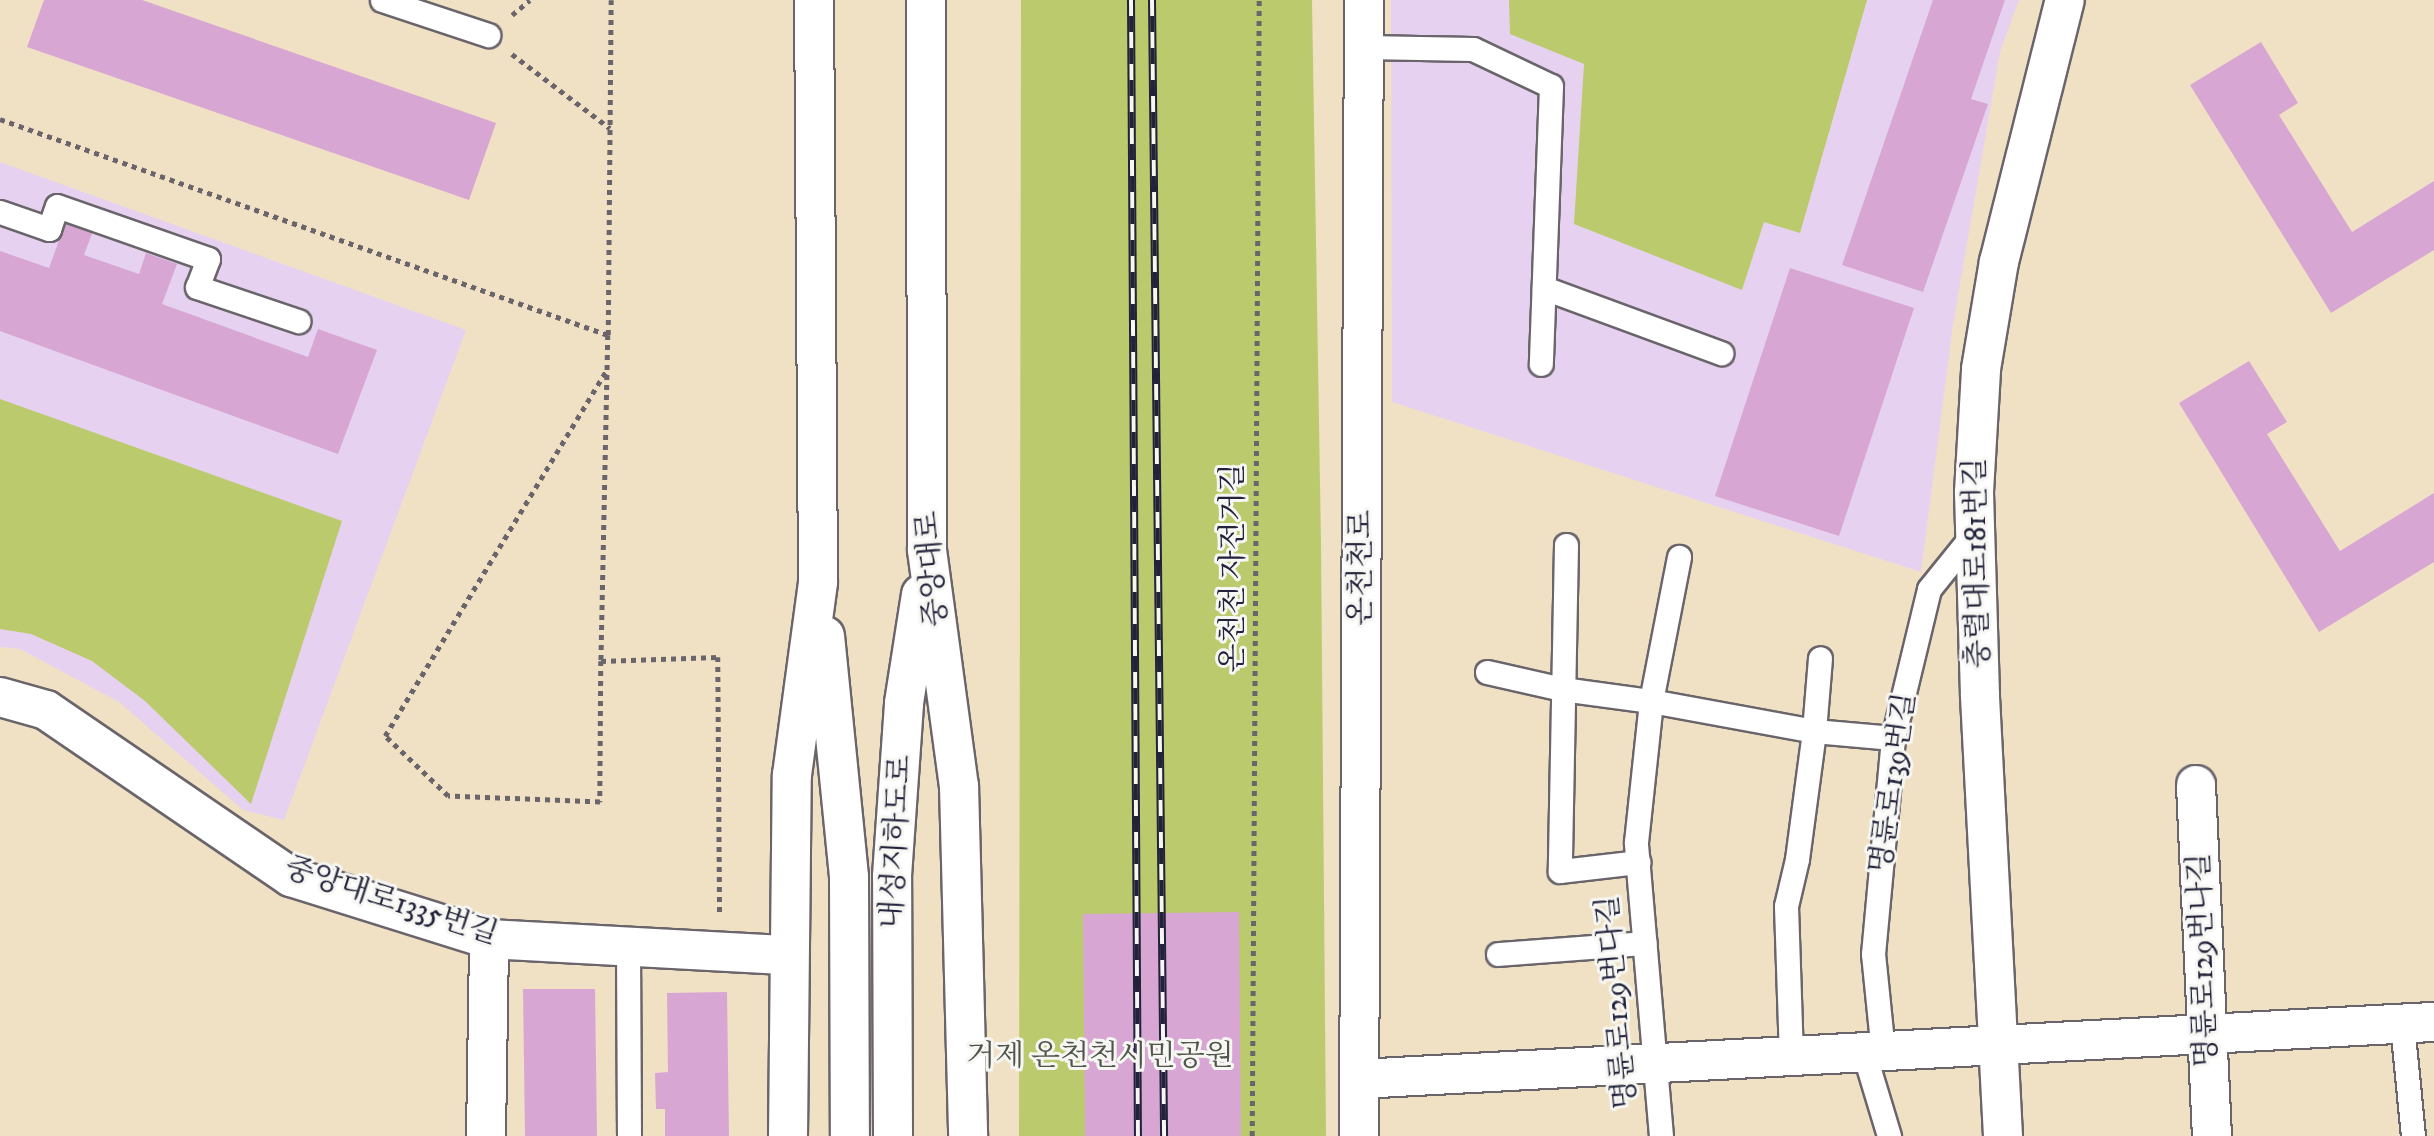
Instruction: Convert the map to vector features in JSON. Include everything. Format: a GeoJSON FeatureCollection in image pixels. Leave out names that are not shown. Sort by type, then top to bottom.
{"type":"FeatureCollection","features":[{"type":"Feature","properties":{"kind":"street"},"geometry":{"type":"LineString","coordinates":[[788,1136],[792,775],[818,582],[814,0]]}},
{"type":"Feature","properties":{"kind":"street","name":"중앙대로"},"geometry":{"type":"LineString","coordinates":[[926,0],[927,550],[959,786],[968,1136]]}},
{"type":"Feature","properties":{"kind":"street","name":"온천천로"},"geometry":{"type":"LineString","coordinates":[[1359,1136],[1364,0]]}},
{"type":"Feature","properties":{"kind":"street","name":"충렬대로181번길"},"geometry":{"type":"LineString","coordinates":[[2003,1136],[1973,492],[1981,369],[1999,262],[2065,0]]}},
{"type":"Feature","properties":{"kind":"street","name":"내성지하도로"},"geometry":{"type":"LineString","coordinates":[[893,1136],[892,876],[904,703],[927,550]]}},
{"type":"Feature","properties":{"kind":"street","name":"내성지하도로"},"geometry":{"type":"LineString","coordinates":[[818,582],[849,877],[850,1136]]}},
{"type":"Feature","properties":{"kind":"street","name":"중앙대로1335번길"},"geometry":{"type":"LineString","coordinates":[[0,697],[46,710],[291,877],[489,939],[788,955]]}},
{"type":"Feature","properties":{"kind":"street","name":"명륜로129번나길"},"geometry":{"type":"LineString","coordinates":[[2196,785],[2212,1136]]}},
{"type":"Feature","properties":{"kind":"street"},"geometry":{"type":"LineString","coordinates":[[486,1136],[489,939]]}},
{"type":"Feature","properties":{"kind":"street"},"geometry":{"type":"LineString","coordinates":[[1359,1079],[2418,1023]]}},
{"type":"Feature","properties":{"kind":"lane"},"geometry":{"type":"LineString","coordinates":[[382,0],[488,35]]}},
{"type":"Feature","properties":{"kind":"lane"},"geometry":{"type":"LineString","coordinates":[[1365,47],[1473,49],[1551,86],[1541,364]]}},
{"type":"Feature","properties":{"kind":"lane"},"geometry":{"type":"LineString","coordinates":[[0,212],[49,229],[57,206],[208,259],[197,287],[298,321]]}},
{"type":"Feature","properties":{"kind":"lane"},"geometry":{"type":"LineString","coordinates":[[1544,288],[1721,353]]}},
{"type":"Feature","properties":{"kind":"lane","name":"명륜로139번길"},"geometry":{"type":"LineString","coordinates":[[1873,1052],[1873,954],[1894,738],[1929,589],[1975,532]]}},
{"type":"Feature","properties":{"kind":"lane","name":"명륜로129번다길"},"geometry":{"type":"LineString","coordinates":[[1566,545],[1560,871],[1638,862]]}},
{"type":"Feature","properties":{"kind":"lane","name":"명륜로129번다길"},"geometry":{"type":"LineString","coordinates":[[1661,1136],[1636,842],[1651,701],[1679,557]]}},
{"type":"Feature","properties":{"kind":"lane"},"geometry":{"type":"LineString","coordinates":[[1791,1057],[1786,906],[1797,859],[1814,731],[1819,658]]}},
{"type":"Feature","properties":{"kind":"lane"},"geometry":{"type":"LineString","coordinates":[[1487,672],[1562,689],[1651,701],[1814,731],[1894,738]]}},
{"type":"Feature","properties":{"kind":"lane"},"geometry":{"type":"LineString","coordinates":[[1498,954],[1645,943]]}},
{"type":"Feature","properties":{"kind":"lane"},"geometry":{"type":"LineString","coordinates":[[628,946],[629,1136]]}},
{"type":"Feature","properties":{"kind":"lane"},"geometry":{"type":"LineString","coordinates":[[2413,1136],[2418,1023]]}},
{"type":"Feature","properties":{"kind":"lane"},"geometry":{"type":"LineString","coordinates":[[1873,1052],[1889,1136]]}},
{"type":"Feature","properties":{"kind":"path"},"geometry":{"type":"LineString","coordinates":[[607,370],[385,737],[448,796],[600,803],[608,335],[611,0]]}},
{"type":"Feature","properties":{"kind":"path","name":"온천천 자전거길"},"geometry":{"type":"LineString","coordinates":[[1252,1136],[1259,0]]}},
{"type":"Feature","properties":{"kind":"path"},"geometry":{"type":"LineString","coordinates":[[488,35],[610,128]]}},
{"type":"Feature","properties":{"kind":"path"},"geometry":{"type":"LineString","coordinates":[[0,119],[608,335]]}},
{"type":"Feature","properties":{"kind":"path"},"geometry":{"type":"LineString","coordinates":[[601,661],[718,657],[721,952]]}},
{"type":"Feature","properties":{"kind":"shaded area"},"geometry":{"type":"Polygon","coordinates":[[[1391,0],[2019,0],[2000,52],[1953,325],[1921,572],[1392,402],[1391,0]]]}},
{"type":"Feature","properties":{"kind":"shaded area"},"geometry":{"type":"Polygon","coordinates":[[[0,162],[466,330],[284,820],[243,810],[119,702],[20,649],[0,647],[0,162]]]}},
{"type":"Feature","properties":{"kind":"green space","name":"거제 온천천시민공원"},"geometry":{"type":"Polygon","coordinates":[[[1021,0],[1312,0],[1321,543],[1326,1136],[1019,1136],[1021,0]]]}},
{"type":"Feature","properties":{"kind":"green space"},"geometry":{"type":"Polygon","coordinates":[[[1509,0],[1867,0],[1800,233],[1764,222],[1742,290],[1574,224],[1584,64],[1510,34],[1509,0]]]}},
{"type":"Feature","properties":{"kind":"green space"},"geometry":{"type":"Polygon","coordinates":[[[0,399],[342,521],[251,804],[145,701],[92,661],[31,634],[0,629],[0,399]]]}},
{"type":"Feature","properties":{"kind":"building"},"geometry":{"type":"Polygon","coordinates":[[[44,0],[142,0],[496,123],[469,200],[27,47],[44,0]]]}},
{"type":"Feature","properties":{"kind":"building"},"geometry":{"type":"Polygon","coordinates":[[[1933,0],[2005,0],[1971,99],[1988,104],[1923,292],[1842,265],[1933,0]]]}},
{"type":"Feature","properties":{"kind":"building"},"geometry":{"type":"Polygon","coordinates":[[[2261,42],[2298,103],[2279,115],[2352,232],[2434,181],[2434,250],[2331,313],[2190,85],[2261,42]]]}},
{"type":"Feature","properties":{"kind":"building"},"geometry":{"type":"Polygon","coordinates":[[[66,221],[93,231],[84,255],[139,274],[146,253],[177,264],[162,304],[308,357],[318,329],[377,350],[338,454],[0,331],[0,251],[49,268],[66,221]]]}},
{"type":"Feature","properties":{"kind":"building"},"geometry":{"type":"Polygon","coordinates":[[[1790,268],[1914,308],[1839,536],[1715,496],[1790,268]]]}},
{"type":"Feature","properties":{"kind":"building"},"geometry":{"type":"Polygon","coordinates":[[[2249,361],[2287,422],[2267,434],[2340,551],[2434,493],[2434,562],[2319,632],[2179,403],[2249,361]]]}},
{"type":"Feature","properties":{"kind":"building"},"geometry":{"type":"Polygon","coordinates":[[[1239,912],[1241,1136],[1085,1136],[1083,914],[1239,912]]]}},
{"type":"Feature","properties":{"kind":"building"},"geometry":{"type":"Polygon","coordinates":[[[523,989],[595,989],[597,1136],[525,1136],[523,989]]]}},
{"type":"Feature","properties":{"kind":"building"},"geometry":{"type":"Polygon","coordinates":[[[727,992],[729,1136],[665,1136],[665,1109],[656,1109],[655,1073],[668,1072],[667,993],[727,992]]]}},
{"type":"Feature","properties":{"kind":"railway"},"geometry":{"type":"LineString","coordinates":[[1131,0],[1138,1136]]}},
{"type":"Feature","properties":{"kind":"railway"},"geometry":{"type":"LineString","coordinates":[[1152,0],[1164,1136]]}}]}
